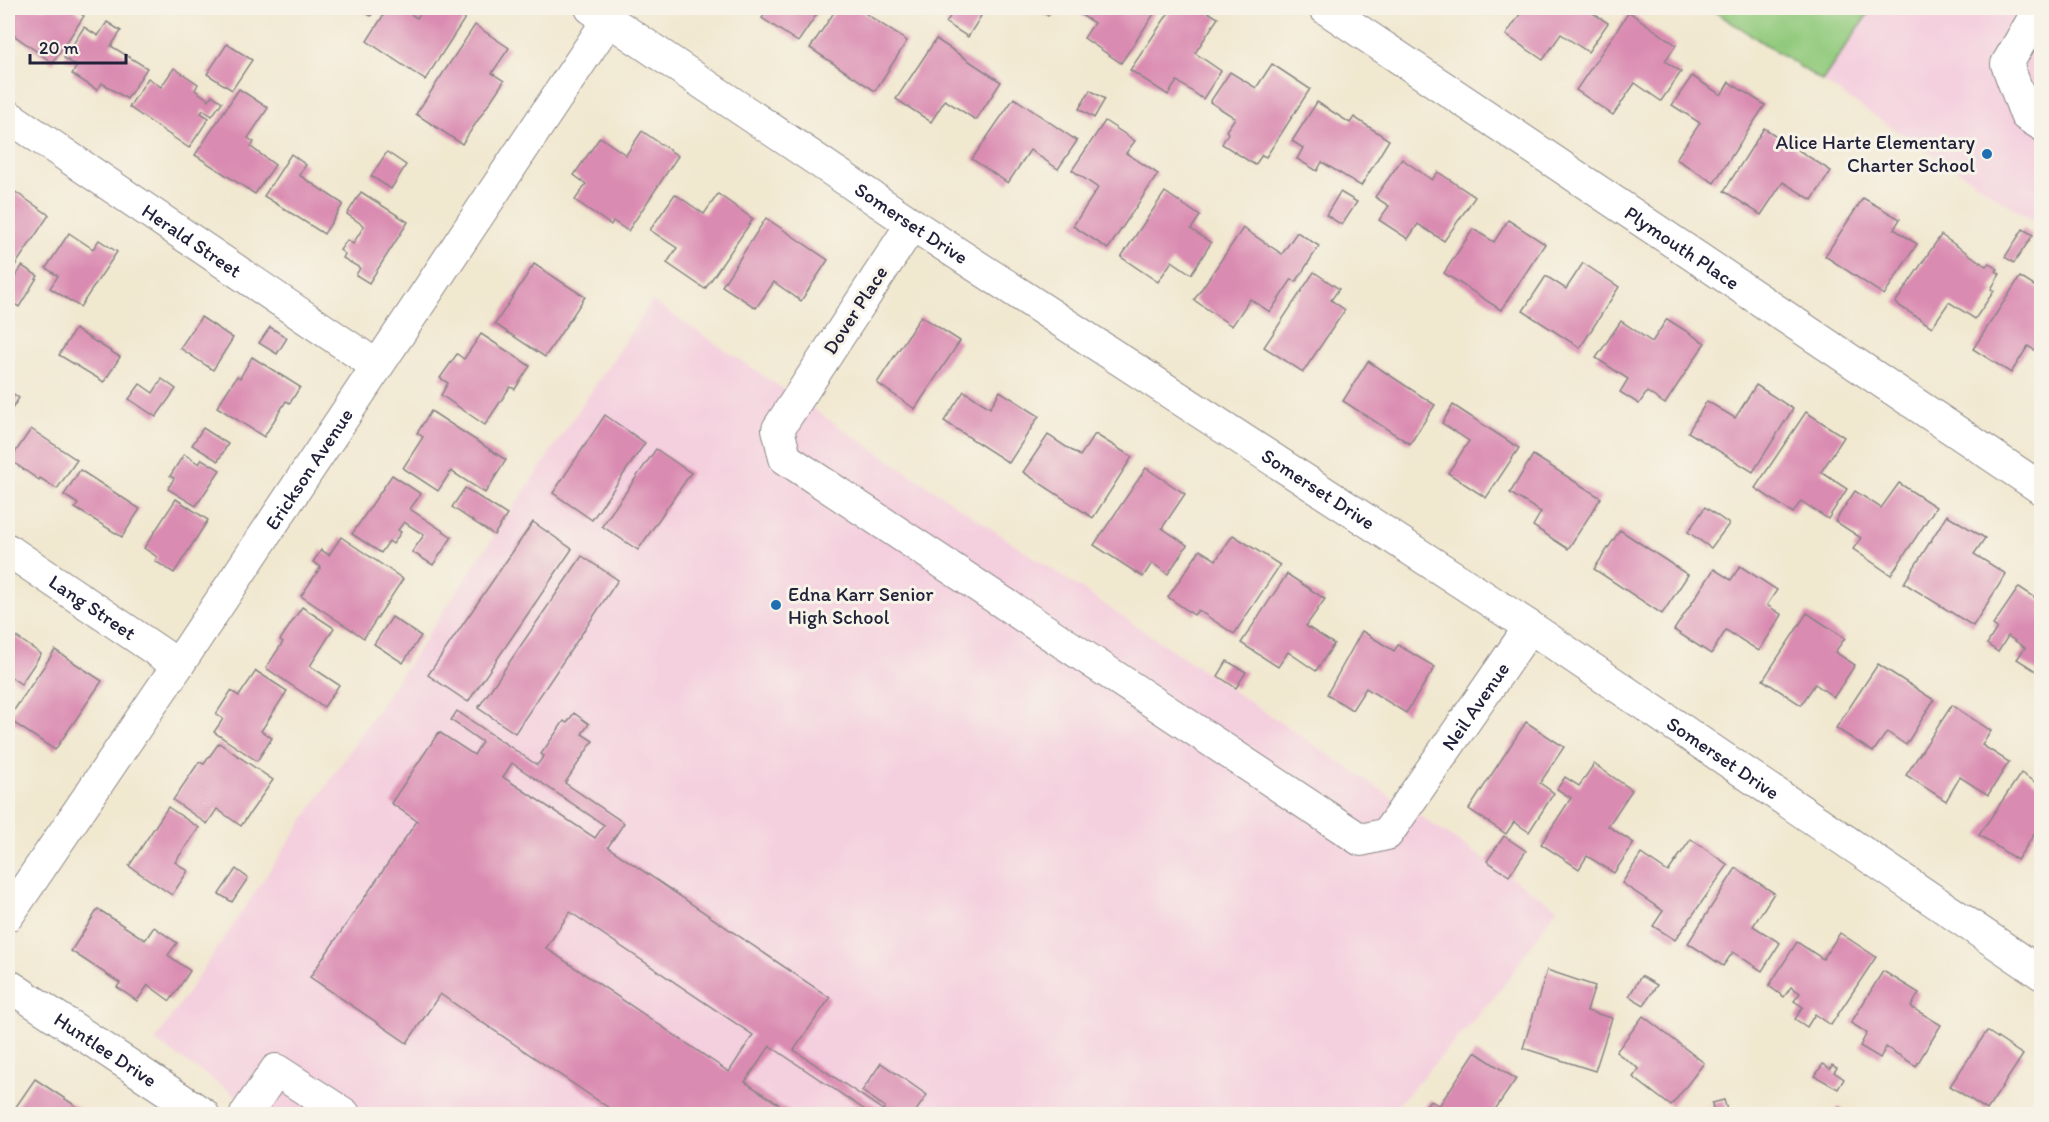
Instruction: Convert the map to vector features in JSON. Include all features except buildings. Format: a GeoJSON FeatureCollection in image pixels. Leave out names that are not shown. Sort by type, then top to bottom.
{"type":"FeatureCollection","features":[{"type":"Feature","properties":{"kind":"street","name":"Plymouth Place"},"geometry":{"type":"LineString","coordinates":[[1324,8],[2042,489]]}},
{"type":"Feature","properties":{"kind":"street"},"geometry":{"type":"LineString","coordinates":[[2040,8],[2007,64],[2026,115],[2042,125]]}},
{"type":"Feature","properties":{"kind":"street","name":"Somerset Drive"},"geometry":{"type":"LineString","coordinates":[[600,13],[912,224],[1530,627],[2042,974]]}},
{"type":"Feature","properties":{"kind":"street","name":"Erickson Avenue"},"geometry":{"type":"LineString","coordinates":[[8,915],[178,665],[376,366],[600,13]]}},
{"type":"Feature","properties":{"kind":"street","name":"Herald Street"},"geometry":{"type":"LineString","coordinates":[[8,116],[376,366]]}},
{"type":"Feature","properties":{"kind":"street","name":"Dover Place"},"geometry":{"type":"LineString","coordinates":[[912,224],[778,429],[786,458],[1361,840],[1387,834],[1419,785]]}},
{"type":"Feature","properties":{"kind":"street","name":"Lang Street"},"geometry":{"type":"LineString","coordinates":[[8,550],[178,665]]}},
{"type":"Feature","properties":{"kind":"street","name":"Neil Avenue"},"geometry":{"type":"LineString","coordinates":[[1419,785],[1530,627]]}},
{"type":"Feature","properties":{"kind":"street","name":"Huntlee Drive"},"geometry":{"type":"LineString","coordinates":[[8,985],[203,1114]]}},
{"type":"Feature","properties":{"kind":"street"},"geometry":{"type":"LineString","coordinates":[[246,1114],[276,1070],[344,1114]]}},
{"type":"Feature","properties":{"kind":"shaded area","name":"Alice Harte Elementary Charter School"},"geometry":{"type":"Polygon","coordinates":[[[1872,8],[2041,8],[2041,226],[1822,81],[1872,8]]]}},
{"type":"Feature","properties":{"kind":"shaded area","name":"Edna Karr Senior High School"},"geometry":{"type":"Polygon","coordinates":[[[652,301],[1557,908],[1502,988],[1390,1114],[264,1114],[155,1041],[652,301]]]}},
{"type":"Feature","properties":{"kind":"green space"},"geometry":{"type":"Polygon","coordinates":[[[1709,8],[1872,8],[1822,81],[1709,8]]]}},
{"type":"Feature","properties":{"kind":"place","name":"Alice Harte Elementary Charter School"},"geometry":{"type":"Point","coordinates":[1987,154]}},
{"type":"Feature","properties":{"kind":"place","name":"Edna Karr Senior High School"},"geometry":{"type":"Point","coordinates":[776,605]}}]}
